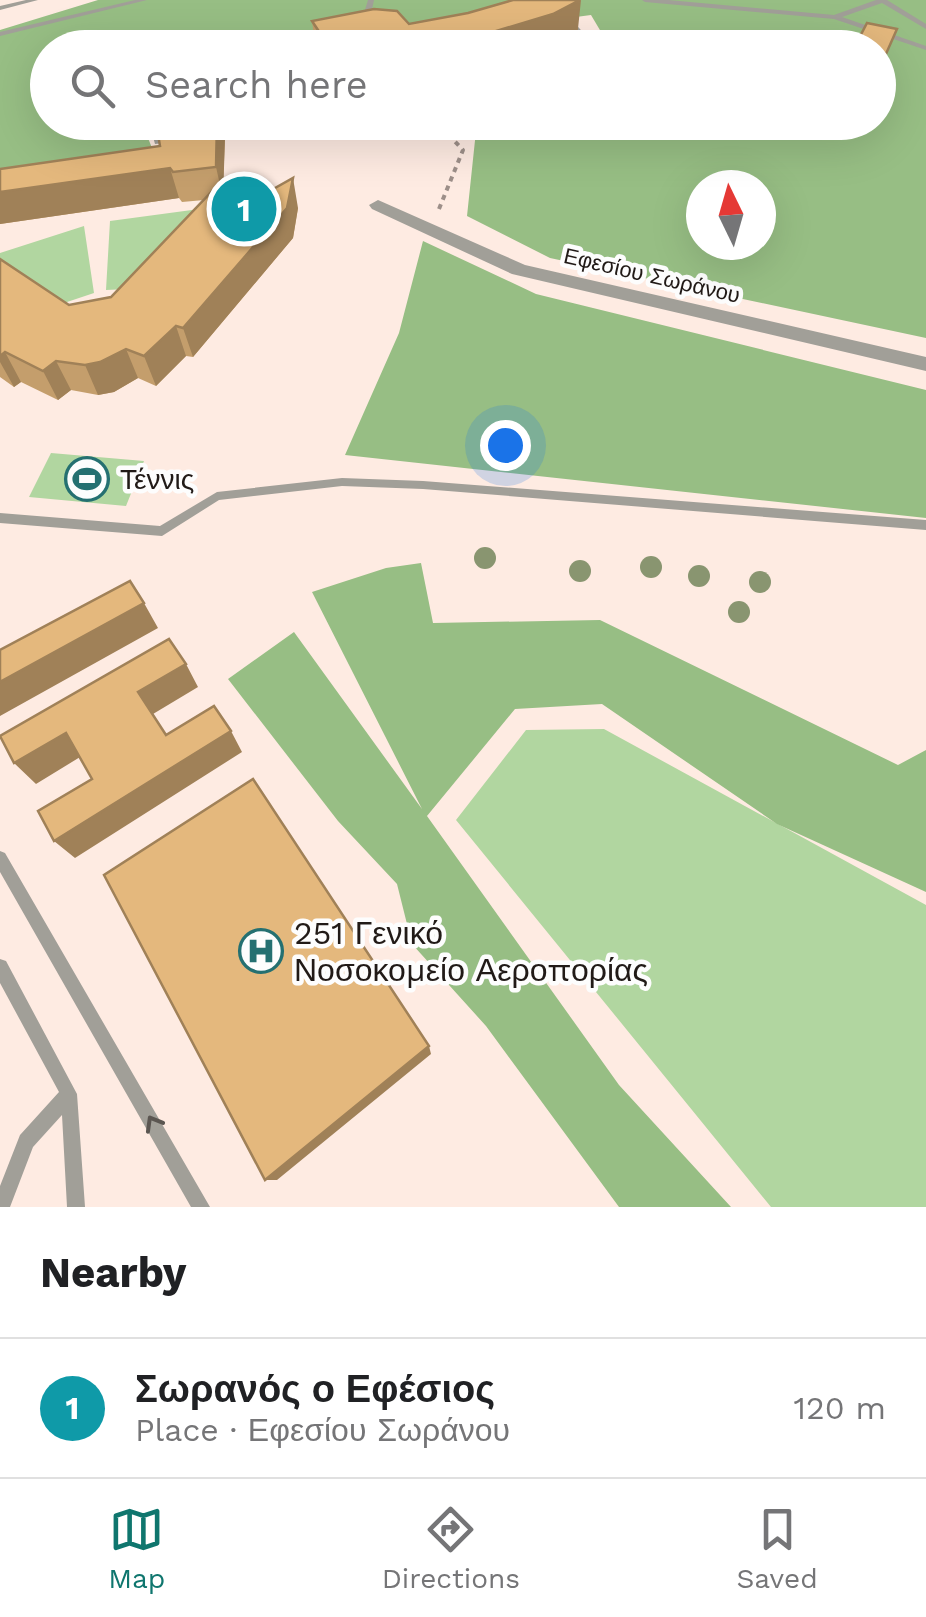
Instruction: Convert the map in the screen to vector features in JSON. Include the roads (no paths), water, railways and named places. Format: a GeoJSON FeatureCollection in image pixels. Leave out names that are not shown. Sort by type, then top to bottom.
{"type":"FeatureCollection","features":[{"type":"Feature","properties":{"kind":"street","name":"Εφεσίου Σωράνου"},"geometry":{"type":"LineString","coordinates":[[378,206],[518,270],[926,364]]}},
{"type":"Feature","properties":{"kind":"lane"},"geometry":{"type":"LineString","coordinates":[[0,8],[36,0]]}},
{"type":"Feature","properties":{"kind":"lane"},"geometry":{"type":"LineString","coordinates":[[0,34],[144,0]]}},
{"type":"Feature","properties":{"kind":"lane"},"geometry":{"type":"LineString","coordinates":[[363,30],[371,0]]}},
{"type":"Feature","properties":{"kind":"lane"},"geometry":{"type":"LineString","coordinates":[[645,0],[835,18],[871,30]]}},
{"type":"Feature","properties":{"kind":"lane"},"geometry":{"type":"LineString","coordinates":[[835,18],[882,0],[926,28]]}},
{"type":"Feature","properties":{"kind":"lane"},"geometry":{"type":"LineString","coordinates":[[566,12],[579,30]]}},
{"type":"Feature","properties":{"kind":"lane"},"geometry":{"type":"LineString","coordinates":[[896,38],[926,48]]}},
{"type":"Feature","properties":{"kind":"lane"},"geometry":{"type":"LineString","coordinates":[[158,140],[176,140]]}},
{"type":"Feature","properties":{"kind":"lane"},"geometry":{"type":"LineString","coordinates":[[0,518],[162,531],[217,496],[342,482],[423,484],[926,525]]}},
{"type":"Feature","properties":{"kind":"lane"},"geometry":{"type":"LineString","coordinates":[[0,858],[201,1207]]}},
{"type":"Feature","properties":{"kind":"lane"},"geometry":{"type":"LineString","coordinates":[[0,967],[68,1094],[76,1207]]}},
{"type":"Feature","properties":{"kind":"lane"},"geometry":{"type":"LineString","coordinates":[[0,1207],[26,1141],[68,1094]]}},
{"type":"Feature","properties":{"kind":"place","name":"Σωρανός ο Εφέσιος"},"geometry":{"type":"Point","coordinates":[244,209]}},
{"type":"Feature","properties":{"kind":"place","name":"Τέννις"},"geometry":{"type":"Point","coordinates":[87,479]}},
{"type":"Feature","properties":{"kind":"place","name":"251 Γενικό Νοσοκομείο Αεροπορίας"},"geometry":{"type":"Point","coordinates":[261,951]}}]}
